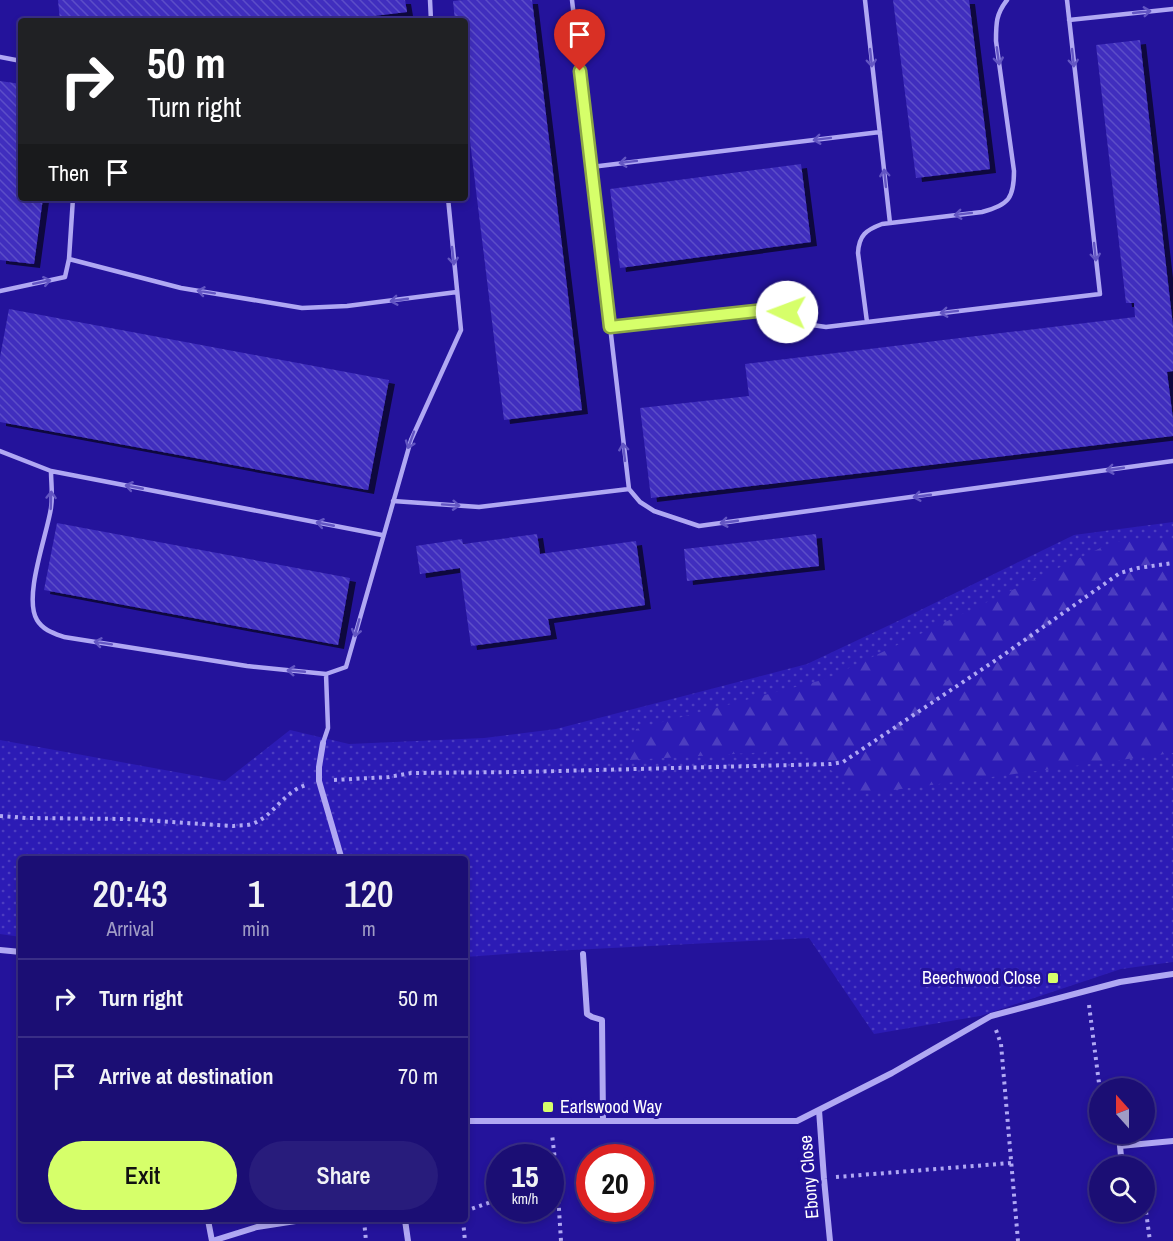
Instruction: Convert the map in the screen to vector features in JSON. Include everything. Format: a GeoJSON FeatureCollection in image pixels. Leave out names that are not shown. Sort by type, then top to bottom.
{"type":"FeatureCollection","features":[{"type":"Feature","properties":{"kind":"street"},"geometry":{"type":"LineString","coordinates":[[323,742],[319,781],[341,856]]}},
{"type":"Feature","properties":{"kind":"street"},"geometry":{"type":"LineString","coordinates":[[0,950],[18,952]]}},
{"type":"Feature","properties":{"kind":"street"},"geometry":{"type":"LineString","coordinates":[[583,954],[587,1014],[602,1020],[603,1121]]}},
{"type":"Feature","properties":{"kind":"street"},"geometry":{"type":"LineString","coordinates":[[468,1121],[797,1121],[892,1073],[992,1016],[1120,982],[1173,974]]}},
{"type":"Feature","properties":{"kind":"street","name":"Ebony Close"},"geometry":{"type":"LineString","coordinates":[[819,1110],[830,1241]]}},
{"type":"Feature","properties":{"kind":"street"},"geometry":{"type":"LineString","coordinates":[[1121,1156],[1120,1146],[1173,1142]]}},
{"type":"Feature","properties":{"kind":"street"},"geometry":{"type":"LineString","coordinates":[[208,1222],[212,1241],[257,1227],[289,1222]]}},
{"type":"Feature","properties":{"kind":"street"},"geometry":{"type":"LineString","coordinates":[[405,1222],[408,1241]]}},
{"type":"Feature","properties":{"kind":"lane"},"geometry":{"type":"LineString","coordinates":[[430,0],[431,18]]}},
{"type":"Feature","properties":{"kind":"lane"},"geometry":{"type":"LineString","coordinates":[[572,0],[629,489],[640,502],[654,510],[699,526],[1173,461]]}},
{"type":"Feature","properties":{"kind":"lane"},"geometry":{"type":"LineString","coordinates":[[865,0],[890,223]]}},
{"type":"Feature","properties":{"kind":"lane"},"geometry":{"type":"LineString","coordinates":[[867,322],[858,253],[858,242],[865,233],[872,228],[890,223],[982,212],[996,208],[1011,196],[1014,171],[996,41],[999,10],[1007,0]]}},
{"type":"Feature","properties":{"kind":"lane"},"geometry":{"type":"LineString","coordinates":[[610,327],[774,309],[787,312],[812,325],[826,327],[1100,294],[1067,0]]}},
{"type":"Feature","properties":{"kind":"lane"},"geometry":{"type":"LineString","coordinates":[[1069,20],[1173,9]]}},
{"type":"Feature","properties":{"kind":"lane"},"geometry":{"type":"LineString","coordinates":[[0,57],[18,60]]}},
{"type":"Feature","properties":{"kind":"lane"},"geometry":{"type":"LineString","coordinates":[[591,166],[880,132]]}},
{"type":"Feature","properties":{"kind":"lane"},"geometry":{"type":"LineString","coordinates":[[0,291],[65,277],[69,259],[73,201]]}},
{"type":"Feature","properties":{"kind":"lane"},"geometry":{"type":"LineString","coordinates":[[51,471],[52,506],[36,572],[32,602],[36,619],[44,629],[63,637],[247,666],[326,674],[346,667],[411,440],[460,330],[448,201]]}},
{"type":"Feature","properties":{"kind":"lane"},"geometry":{"type":"LineString","coordinates":[[69,259],[181,288],[302,308],[347,306],[457,292]]}},
{"type":"Feature","properties":{"kind":"lane"},"geometry":{"type":"LineString","coordinates":[[0,451],[51,471],[382,536]]}},
{"type":"Feature","properties":{"kind":"lane"},"geometry":{"type":"LineString","coordinates":[[393,501],[479,507],[629,489]]}},
{"type":"Feature","properties":{"kind":"lane"},"geometry":{"type":"LineString","coordinates":[[323,742],[328,728],[326,674]]}},
{"type":"Feature","properties":{"kind":"path"},"geometry":{"type":"LineString","coordinates":[[0,816],[250,825],[261,819],[288,794],[302,786],[319,781],[389,777],[411,773],[667,769],[843,762],[990,664],[1120,573],[1173,563]]}},
{"type":"Feature","properties":{"kind":"path"},"geometry":{"type":"LineString","coordinates":[[1087,990],[1098,1078]]}},
{"type":"Feature","properties":{"kind":"path"},"geometry":{"type":"LineString","coordinates":[[992,1016],[1001,1044],[1018,1241]]}},
{"type":"Feature","properties":{"kind":"path"},"geometry":{"type":"LineString","coordinates":[[550,1121],[553,1144]]}},
{"type":"Feature","properties":{"kind":"path"},"geometry":{"type":"LineString","coordinates":[[824,1179],[1011,1163]]}},
{"type":"Feature","properties":{"kind":"path"},"geometry":{"type":"LineString","coordinates":[[468,1210],[486,1204]]}},
{"type":"Feature","properties":{"kind":"path"},"geometry":{"type":"LineString","coordinates":[[364,1222],[366,1241]]}},
{"type":"Feature","properties":{"kind":"path"},"geometry":{"type":"LineString","coordinates":[[463,1222],[465,1241]]}},
{"type":"Feature","properties":{"kind":"path"},"geometry":{"type":"LineString","coordinates":[[560,1222],[561,1241]]}},
{"type":"Feature","properties":{"kind":"path"},"geometry":{"type":"LineString","coordinates":[[1147,1222],[1150,1241]]}},
{"type":"Feature","properties":{"kind":"green space"},"geometry":{"type":"Polygon","coordinates":[[[1173,522],[1173,962],[1121,969],[980,1016],[874,1034],[809,938],[468,957],[468,856],[18,856],[18,937],[0,934],[0,740],[225,781],[290,730],[349,744],[484,738],[556,729],[807,664],[1074,535],[1173,522]]]}},
{"type":"Feature","properties":{"kind":"green space"},"geometry":{"type":"Polygon","coordinates":[[[1173,539],[1173,753],[863,794],[804,750],[630,760],[636,729],[826,679],[1113,542],[1173,539]]]}},
{"type":"Feature","properties":{"kind":"building"},"geometry":{"type":"Polygon","coordinates":[[[58,0],[405,0],[407,12],[356,18],[60,18],[58,0]]]}},
{"type":"Feature","properties":{"kind":"building"},"geometry":{"type":"Polygon","coordinates":[[[532,0],[582,410],[504,420],[468,125],[468,18],[455,18],[453,1],[532,0]]]}},
{"type":"Feature","properties":{"kind":"building"},"geometry":{"type":"Polygon","coordinates":[[[893,0],[969,0],[990,169],[916,178],[893,0]]]}},
{"type":"Feature","properties":{"kind":"building"},"geometry":{"type":"Polygon","coordinates":[[[1140,40],[1173,326],[1173,371],[1167,372],[1173,436],[651,498],[640,408],[749,396],[745,364],[1135,317],[1134,303],[1126,303],[1096,45],[1140,40]]]}},
{"type":"Feature","properties":{"kind":"building"},"geometry":{"type":"Polygon","coordinates":[[[0,81],[18,84],[18,201],[43,201],[34,264],[0,260],[0,81]]]}},
{"type":"Feature","properties":{"kind":"building"},"geometry":{"type":"Polygon","coordinates":[[[801,164],[811,242],[620,268],[610,189],[801,164]]]}},
{"type":"Feature","properties":{"kind":"building"},"geometry":{"type":"Polygon","coordinates":[[[9,309],[389,380],[368,490],[0,422],[0,357],[9,309]]]}},
{"type":"Feature","properties":{"kind":"building"},"geometry":{"type":"Polygon","coordinates":[[[57,523],[350,578],[338,645],[44,590],[57,523]]]}},
{"type":"Feature","properties":{"kind":"building"},"geometry":{"type":"Polygon","coordinates":[[[537,534],[540,554],[636,541],[645,605],[548,619],[551,635],[471,646],[460,568],[420,574],[416,546],[462,539],[463,544],[537,534]]]}},
{"type":"Feature","properties":{"kind":"building"},"geometry":{"type":"Polygon","coordinates":[[[816,534],[819,566],[687,581],[684,549],[816,534]]]}},
{"type":"Feature","properties":{"kind":"place","name":"Beechwood Close"},"geometry":{"type":"Point","coordinates":[1053,978]}},
{"type":"Feature","properties":{"kind":"place","name":"Earlswood Way"},"geometry":{"type":"Point","coordinates":[548,1107]}},
{"type":"Feature","properties":{"kind":"route"},"geometry":{"type":"LineString","coordinates":[[580,71],[610,327],[774,309],[787,312]]}}]}
